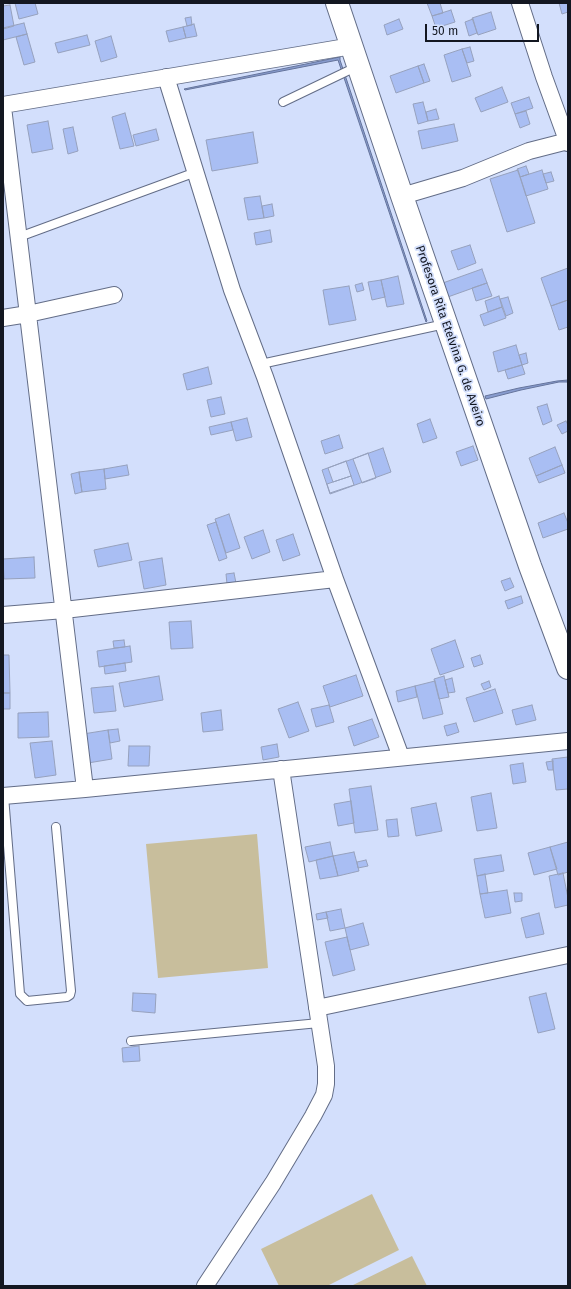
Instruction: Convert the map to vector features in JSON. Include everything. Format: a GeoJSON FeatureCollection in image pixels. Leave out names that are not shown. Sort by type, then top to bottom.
{"type":"FeatureCollection","features":[{"type":"Feature","properties":{"kind":"street","name":"Profesora Rita Etelvina G. de Aveiro"},"geometry":{"type":"LineString","coordinates":[[337,3],[527,558],[568,668]]}},
{"type":"Feature","properties":{"kind":"street"},"geometry":{"type":"LineString","coordinates":[[402,196],[463,178],[529,152],[568,142],[544,77],[520,3]]}},
{"type":"Feature","properties":{"kind":"street"},"geometry":{"type":"LineString","coordinates":[[85,789],[3,106],[166,77],[355,56]]}},
{"type":"Feature","properties":{"kind":"street"},"geometry":{"type":"LineString","coordinates":[[166,77],[232,290],[261,364],[334,579],[401,758]]}},
{"type":"Feature","properties":{"kind":"street"},"geometry":{"type":"LineString","coordinates":[[3,318],[114,296]]}},
{"type":"Feature","properties":{"kind":"street"},"geometry":{"type":"LineString","coordinates":[[3,615],[64,610],[334,579]]}},
{"type":"Feature","properties":{"kind":"street"},"geometry":{"type":"LineString","coordinates":[[3,796],[568,741]]}},
{"type":"Feature","properties":{"kind":"street"},"geometry":{"type":"LineString","coordinates":[[206,1286],[273,1183],[314,1116],[324,1095],[326,1084],[326,1066],[281,769]]}},
{"type":"Feature","properties":{"kind":"street"},"geometry":{"type":"LineString","coordinates":[[318,1015],[568,955]]}},
{"type":"Feature","properties":{"kind":"lane"},"geometry":{"type":"LineString","coordinates":[[283,102],[355,56]]}},
{"type":"Feature","properties":{"kind":"lane"},"geometry":{"type":"LineString","coordinates":[[19,237],[196,172]]}},
{"type":"Feature","properties":{"kind":"lane"},"geometry":{"type":"LineString","coordinates":[[261,364],[446,324]]}},
{"type":"Feature","properties":{"kind":"lane"},"geometry":{"type":"LineString","coordinates":[[3,796],[20,994],[27,1002],[67,997],[70,995],[71,991],[56,827]]}},
{"type":"Feature","properties":{"kind":"lane"},"geometry":{"type":"LineString","coordinates":[[131,1040],[318,1015]]}},
{"type":"Feature","properties":{"kind":"shaded area"},"geometry":{"type":"Polygon","coordinates":[[[257,834],[268,968],[158,978],[146,844],[257,834]]]}},
{"type":"Feature","properties":{"kind":"shaded area"},"geometry":{"type":"Polygon","coordinates":[[[372,1194],[399,1250],[327,1286],[279,1286],[261,1249],[372,1194]]]}},
{"type":"Feature","properties":{"kind":"shaded area"},"geometry":{"type":"Polygon","coordinates":[[[412,1256],[427,1286],[351,1286],[412,1256]]]}},
{"type":"Feature","properties":{"kind":"water"},"geometry":{"type":"Polygon","coordinates":[[[340,57],[427,321],[426,322],[338,60],[184,89],[340,57]]]}},
{"type":"Feature","properties":{"kind":"water"},"geometry":{"type":"Polygon","coordinates":[[[568,380],[568,382],[559,382],[486,399],[485,396],[519,388],[568,380]]]}},
{"type":"Feature","properties":{"kind":"building"},"geometry":{"type":"Polygon","coordinates":[[[15,3],[35,3],[38,14],[19,19],[15,3]]]}},
{"type":"Feature","properties":{"kind":"building"},"geometry":{"type":"Polygon","coordinates":[[[427,3],[440,3],[443,13],[432,16],[427,3]]]}},
{"type":"Feature","properties":{"kind":"building"},"geometry":{"type":"Polygon","coordinates":[[[559,3],[568,3],[568,12],[562,14],[559,3]]]}},
{"type":"Feature","properties":{"kind":"building"},"geometry":{"type":"Polygon","coordinates":[[[10,5],[14,26],[3,29],[3,6],[10,5]]]}},
{"type":"Feature","properties":{"kind":"building"},"geometry":{"type":"Polygon","coordinates":[[[451,10],[455,22],[436,28],[432,16],[451,10]]]}},
{"type":"Feature","properties":{"kind":"building"},"geometry":{"type":"Polygon","coordinates":[[[491,12],[496,29],[478,35],[472,18],[491,12]]]}},
{"type":"Feature","properties":{"kind":"building"},"geometry":{"type":"Polygon","coordinates":[[[191,17],[192,25],[187,26],[185,18],[191,17]]]}},
{"type":"Feature","properties":{"kind":"building"},"geometry":{"type":"Polygon","coordinates":[[[399,19],[403,29],[387,35],[384,25],[399,19]]]}},
{"type":"Feature","properties":{"kind":"building"},"geometry":{"type":"Polygon","coordinates":[[[473,19],[477,33],[469,36],[465,22],[473,19]]]}},
{"type":"Feature","properties":{"kind":"building"},"geometry":{"type":"Polygon","coordinates":[[[24,23],[27,34],[3,40],[3,28],[24,23]]]}},
{"type":"Feature","properties":{"kind":"building"},"geometry":{"type":"Polygon","coordinates":[[[194,24],[197,36],[186,38],[183,27],[194,24]]]}},
{"type":"Feature","properties":{"kind":"building"},"geometry":{"type":"Polygon","coordinates":[[[183,27],[186,38],[169,42],[166,31],[183,27]]]}},
{"type":"Feature","properties":{"kind":"building"},"geometry":{"type":"Polygon","coordinates":[[[27,34],[35,62],[24,65],[16,37],[27,34]]]}},
{"type":"Feature","properties":{"kind":"building"},"geometry":{"type":"Polygon","coordinates":[[[87,35],[90,45],[58,53],[55,43],[87,35]]]}},
{"type":"Feature","properties":{"kind":"building"},"geometry":{"type":"Polygon","coordinates":[[[111,36],[117,57],[101,62],[95,41],[111,36]]]}},
{"type":"Feature","properties":{"kind":"building"},"geometry":{"type":"Polygon","coordinates":[[[470,47],[474,61],[467,63],[462,49],[470,47]]]}},
{"type":"Feature","properties":{"kind":"building"},"geometry":{"type":"Polygon","coordinates":[[[462,49],[471,76],[452,82],[444,55],[462,49]]]}},
{"type":"Feature","properties":{"kind":"building"},"geometry":{"type":"Polygon","coordinates":[[[424,64],[430,81],[424,83],[418,66],[424,64]]]}},
{"type":"Feature","properties":{"kind":"building"},"geometry":{"type":"Polygon","coordinates":[[[418,66],[424,83],[396,93],[390,76],[418,66]]]}},
{"type":"Feature","properties":{"kind":"building"},"geometry":{"type":"Polygon","coordinates":[[[502,87],[508,102],[481,112],[475,98],[502,87]]]}},
{"type":"Feature","properties":{"kind":"building"},"geometry":{"type":"Polygon","coordinates":[[[529,97],[533,108],[515,114],[511,103],[529,97]]]}},
{"type":"Feature","properties":{"kind":"building"},"geometry":{"type":"Polygon","coordinates":[[[423,102],[428,121],[418,124],[413,104],[423,102]]]}},
{"type":"Feature","properties":{"kind":"building"},"geometry":{"type":"Polygon","coordinates":[[[436,109],[439,119],[428,121],[426,112],[436,109]]]}},
{"type":"Feature","properties":{"kind":"building"},"geometry":{"type":"Polygon","coordinates":[[[526,111],[530,124],[520,128],[515,114],[526,111]]]}},
{"type":"Feature","properties":{"kind":"building"},"geometry":{"type":"Polygon","coordinates":[[[125,113],[134,146],[120,149],[112,117],[125,113]]]}},
{"type":"Feature","properties":{"kind":"building"},"geometry":{"type":"Polygon","coordinates":[[[48,121],[53,149],[32,153],[27,125],[48,121]]]}},
{"type":"Feature","properties":{"kind":"building"},"geometry":{"type":"Polygon","coordinates":[[[454,124],[458,141],[422,149],[418,131],[454,124]]]}},
{"type":"Feature","properties":{"kind":"building"},"geometry":{"type":"Polygon","coordinates":[[[73,127],[78,151],[68,154],[63,129],[73,127]]]}},
{"type":"Feature","properties":{"kind":"building"},"geometry":{"type":"Polygon","coordinates":[[[156,129],[159,140],[136,146],[133,135],[156,129]]]}},
{"type":"Feature","properties":{"kind":"building"},"geometry":{"type":"Polygon","coordinates":[[[253,132],[258,163],[212,171],[206,140],[253,132]]]}},
{"type":"Feature","properties":{"kind":"building"},"geometry":{"type":"Polygon","coordinates":[[[526,166],[529,174],[520,177],[517,169],[526,166]]]}},
{"type":"Feature","properties":{"kind":"building"},"geometry":{"type":"Polygon","coordinates":[[[518,170],[535,223],[507,232],[490,179],[518,170]]]}},
{"type":"Feature","properties":{"kind":"building"},"geometry":{"type":"Polygon","coordinates":[[[542,170],[548,189],[526,196],[520,177],[542,170]]]}},
{"type":"Feature","properties":{"kind":"building"},"geometry":{"type":"Polygon","coordinates":[[[551,172],[554,181],[546,183],[543,174],[551,172]]]}},
{"type":"Feature","properties":{"kind":"building"},"geometry":{"type":"Polygon","coordinates":[[[260,196],[264,218],[248,220],[244,198],[260,196]]]}},
{"type":"Feature","properties":{"kind":"building"},"geometry":{"type":"Polygon","coordinates":[[[272,204],[274,216],[264,218],[262,206],[272,204]]]}},
{"type":"Feature","properties":{"kind":"building"},"geometry":{"type":"Polygon","coordinates":[[[270,230],[272,242],[256,245],[254,233],[270,230]]]}},
{"type":"Feature","properties":{"kind":"building"},"geometry":{"type":"Polygon","coordinates":[[[470,245],[476,263],[458,270],[451,251],[470,245]]]}},
{"type":"Feature","properties":{"kind":"building"},"geometry":{"type":"Polygon","coordinates":[[[568,268],[568,300],[551,306],[541,278],[568,268]]]}},
{"type":"Feature","properties":{"kind":"building"},"geometry":{"type":"Polygon","coordinates":[[[482,269],[487,283],[445,298],[440,284],[482,269]]]}},
{"type":"Feature","properties":{"kind":"building"},"geometry":{"type":"Polygon","coordinates":[[[398,276],[404,304],[387,307],[381,280],[398,276]]]}},
{"type":"Feature","properties":{"kind":"building"},"geometry":{"type":"Polygon","coordinates":[[[381,280],[385,297],[372,300],[368,282],[381,280]]]}},
{"type":"Feature","properties":{"kind":"building"},"geometry":{"type":"Polygon","coordinates":[[[362,283],[364,290],[357,292],[355,285],[362,283]]]}},
{"type":"Feature","properties":{"kind":"building"},"geometry":{"type":"Polygon","coordinates":[[[487,283],[492,296],[476,301],[472,288],[487,283]]]}},
{"type":"Feature","properties":{"kind":"building"},"geometry":{"type":"Polygon","coordinates":[[[349,286],[356,320],[329,325],[323,290],[349,286]]]}},
{"type":"Feature","properties":{"kind":"building"},"geometry":{"type":"Polygon","coordinates":[[[499,296],[502,307],[488,312],[485,301],[499,296]]]}},
{"type":"Feature","properties":{"kind":"building"},"geometry":{"type":"Polygon","coordinates":[[[508,297],[513,313],[506,316],[500,299],[508,297]]]}},
{"type":"Feature","properties":{"kind":"building"},"geometry":{"type":"Polygon","coordinates":[[[568,300],[568,327],[559,330],[551,306],[568,300]]]}},
{"type":"Feature","properties":{"kind":"building"},"geometry":{"type":"Polygon","coordinates":[[[502,307],[506,318],[484,326],[480,315],[502,307]]]}},
{"type":"Feature","properties":{"kind":"building"},"geometry":{"type":"Polygon","coordinates":[[[516,345],[522,365],[498,372],[493,352],[516,345]]]}},
{"type":"Feature","properties":{"kind":"building"},"geometry":{"type":"Polygon","coordinates":[[[526,353],[528,363],[522,365],[519,355],[526,353]]]}},
{"type":"Feature","properties":{"kind":"building"},"geometry":{"type":"Polygon","coordinates":[[[522,365],[525,374],[508,379],[505,370],[522,365]]]}},
{"type":"Feature","properties":{"kind":"building"},"geometry":{"type":"Polygon","coordinates":[[[208,367],[212,384],[187,390],[183,374],[208,367]]]}},
{"type":"Feature","properties":{"kind":"building"},"geometry":{"type":"Polygon","coordinates":[[[221,397],[225,414],[211,417],[207,400],[221,397]]]}},
{"type":"Feature","properties":{"kind":"building"},"geometry":{"type":"Polygon","coordinates":[[[547,404],[552,421],[543,425],[537,407],[547,404]]]}},
{"type":"Feature","properties":{"kind":"building"},"geometry":{"type":"Polygon","coordinates":[[[247,418],[252,437],[236,441],[231,422],[247,418]]]}},
{"type":"Feature","properties":{"kind":"building"},"geometry":{"type":"Polygon","coordinates":[[[430,419],[437,438],[423,443],[417,424],[430,419]]]}},
{"type":"Feature","properties":{"kind":"building"},"geometry":{"type":"Polygon","coordinates":[[[566,421],[568,431],[562,434],[557,425],[566,421]]]}},
{"type":"Feature","properties":{"kind":"building"},"geometry":{"type":"Polygon","coordinates":[[[231,422],[233,430],[211,435],[209,427],[231,422]]]}},
{"type":"Feature","properties":{"kind":"building"},"geometry":{"type":"Polygon","coordinates":[[[339,435],[343,448],[325,454],[321,441],[339,435]]]}},
{"type":"Feature","properties":{"kind":"building"},"geometry":{"type":"Polygon","coordinates":[[[473,446],[478,460],[461,466],[456,452],[473,446]]]}},
{"type":"Feature","properties":{"kind":"building"},"geometry":{"type":"Polygon","coordinates":[[[555,447],[562,465],[536,476],[529,458],[555,447]]]}},
{"type":"Feature","properties":{"kind":"building"},"geometry":{"type":"Polygon","coordinates":[[[383,448],[391,472],[330,494],[322,470],[383,448]]]}},
{"type":"Feature","properties":{"kind":"building"},"geometry":{"type":"Polygon","coordinates":[[[368,453],[376,478],[362,483],[353,459],[368,453]]]}},
{"type":"Feature","properties":{"kind":"building"},"geometry":{"type":"Polygon","coordinates":[[[346,461],[351,476],[333,482],[328,468],[346,461]]]}},
{"type":"Feature","properties":{"kind":"building"},"geometry":{"type":"Polygon","coordinates":[[[127,465],[129,475],[105,479],[104,469],[127,465]]]}},
{"type":"Feature","properties":{"kind":"building"},"geometry":{"type":"Polygon","coordinates":[[[562,465],[565,473],[539,483],[536,476],[562,465]]]}},
{"type":"Feature","properties":{"kind":"building"},"geometry":{"type":"Polygon","coordinates":[[[104,469],[106,489],[82,492],[79,472],[104,469]]]}},
{"type":"Feature","properties":{"kind":"building"},"geometry":{"type":"Polygon","coordinates":[[[79,472],[82,492],[75,494],[71,474],[79,472]]]}},
{"type":"Feature","properties":{"kind":"building"},"geometry":{"type":"Polygon","coordinates":[[[351,476],[354,485],[330,493],[327,484],[351,476]]]}},
{"type":"Feature","properties":{"kind":"building"},"geometry":{"type":"Polygon","coordinates":[[[564,513],[568,523],[568,529],[543,538],[538,523],[564,513]]]}},
{"type":"Feature","properties":{"kind":"building"},"geometry":{"type":"Polygon","coordinates":[[[229,514],[240,548],[226,553],[215,519],[229,514]]]}},
{"type":"Feature","properties":{"kind":"building"},"geometry":{"type":"Polygon","coordinates":[[[216,522],[227,558],[219,561],[207,525],[216,522]]]}},
{"type":"Feature","properties":{"kind":"building"},"geometry":{"type":"Polygon","coordinates":[[[263,530],[270,552],[252,559],[244,537],[263,530]]]}},
{"type":"Feature","properties":{"kind":"building"},"geometry":{"type":"Polygon","coordinates":[[[293,534],[300,555],[283,561],[276,540],[293,534]]]}},
{"type":"Feature","properties":{"kind":"building"},"geometry":{"type":"Polygon","coordinates":[[[128,543],[132,560],[98,567],[94,550],[128,543]]]}},
{"type":"Feature","properties":{"kind":"building"},"geometry":{"type":"Polygon","coordinates":[[[34,557],[35,578],[4,579],[3,559],[34,557]]]}},
{"type":"Feature","properties":{"kind":"building"},"geometry":{"type":"Polygon","coordinates":[[[162,558],[166,585],[144,589],[139,562],[162,558]]]}},
{"type":"Feature","properties":{"kind":"building"},"geometry":{"type":"Polygon","coordinates":[[[234,573],[236,583],[227,584],[226,574],[234,573]]]}},
{"type":"Feature","properties":{"kind":"building"},"geometry":{"type":"Polygon","coordinates":[[[510,578],[514,587],[505,591],[501,581],[510,578]]]}},
{"type":"Feature","properties":{"kind":"building"},"geometry":{"type":"Polygon","coordinates":[[[521,596],[523,603],[508,609],[505,601],[521,596]]]}},
{"type":"Feature","properties":{"kind":"building"},"geometry":{"type":"Polygon","coordinates":[[[191,621],[193,648],[171,649],[169,622],[191,621]]]}},
{"type":"Feature","properties":{"kind":"building"},"geometry":{"type":"Polygon","coordinates":[[[124,640],[125,647],[114,648],[113,641],[124,640]]]}},
{"type":"Feature","properties":{"kind":"building"},"geometry":{"type":"Polygon","coordinates":[[[455,640],[464,667],[440,675],[431,649],[455,640]]]}},
{"type":"Feature","properties":{"kind":"building"},"geometry":{"type":"Polygon","coordinates":[[[130,646],[132,662],[99,667],[97,651],[130,646]]]}},
{"type":"Feature","properties":{"kind":"building"},"geometry":{"type":"Polygon","coordinates":[[[3,655],[9,655],[10,693],[3,693],[3,655]]]}},
{"type":"Feature","properties":{"kind":"building"},"geometry":{"type":"Polygon","coordinates":[[[480,655],[483,664],[474,667],[471,658],[480,655]]]}},
{"type":"Feature","properties":{"kind":"building"},"geometry":{"type":"Polygon","coordinates":[[[125,663],[126,671],[105,674],[104,666],[125,663]]]}},
{"type":"Feature","properties":{"kind":"building"},"geometry":{"type":"Polygon","coordinates":[[[356,675],[363,696],[330,707],[323,686],[356,675]]]}},
{"type":"Feature","properties":{"kind":"building"},"geometry":{"type":"Polygon","coordinates":[[[159,676],[163,700],[124,707],[119,683],[159,676]]]}},
{"type":"Feature","properties":{"kind":"building"},"geometry":{"type":"Polygon","coordinates":[[[444,676],[449,697],[439,699],[434,679],[444,676]]]}},
{"type":"Feature","properties":{"kind":"building"},"geometry":{"type":"Polygon","coordinates":[[[452,678],[455,692],[448,693],[445,680],[452,678]]]}},
{"type":"Feature","properties":{"kind":"building"},"geometry":{"type":"Polygon","coordinates":[[[435,681],[443,714],[423,719],[415,686],[435,681]]]}},
{"type":"Feature","properties":{"kind":"building"},"geometry":{"type":"Polygon","coordinates":[[[489,681],[491,687],[484,690],[481,684],[489,681]]]}},
{"type":"Feature","properties":{"kind":"building"},"geometry":{"type":"Polygon","coordinates":[[[113,686],[116,711],[94,713],[91,688],[113,686]]]}},
{"type":"Feature","properties":{"kind":"building"},"geometry":{"type":"Polygon","coordinates":[[[415,686],[417,697],[398,702],[396,691],[415,686]]]}},
{"type":"Feature","properties":{"kind":"building"},"geometry":{"type":"Polygon","coordinates":[[[495,689],[503,713],[474,722],[466,698],[495,689]]]}},
{"type":"Feature","properties":{"kind":"building"},"geometry":{"type":"Polygon","coordinates":[[[3,693],[10,693],[10,709],[3,709],[3,693]]]}},
{"type":"Feature","properties":{"kind":"building"},"geometry":{"type":"Polygon","coordinates":[[[298,702],[309,731],[289,738],[278,709],[298,702]]]}},
{"type":"Feature","properties":{"kind":"building"},"geometry":{"type":"Polygon","coordinates":[[[329,705],[334,722],[316,727],[311,709],[329,705]]]}},
{"type":"Feature","properties":{"kind":"building"},"geometry":{"type":"Polygon","coordinates":[[[532,705],[536,720],[516,725],[512,710],[532,705]]]}},
{"type":"Feature","properties":{"kind":"building"},"geometry":{"type":"Polygon","coordinates":[[[221,710],[223,730],[203,732],[201,713],[221,710]]]}},
{"type":"Feature","properties":{"kind":"building"},"geometry":{"type":"Polygon","coordinates":[[[48,712],[49,737],[18,738],[18,713],[48,712]]]}},
{"type":"Feature","properties":{"kind":"building"},"geometry":{"type":"Polygon","coordinates":[[[372,719],[379,737],[354,746],[348,727],[372,719]]]}},
{"type":"Feature","properties":{"kind":"building"},"geometry":{"type":"Polygon","coordinates":[[[456,723],[459,732],[447,736],[444,726],[456,723]]]}},
{"type":"Feature","properties":{"kind":"building"},"geometry":{"type":"Polygon","coordinates":[[[118,729],[120,741],[110,743],[108,730],[118,729]]]}},
{"type":"Feature","properties":{"kind":"building"},"geometry":{"type":"Polygon","coordinates":[[[108,730],[112,759],[88,763],[83,734],[108,730]]]}},
{"type":"Feature","properties":{"kind":"building"},"geometry":{"type":"Polygon","coordinates":[[[52,741],[56,775],[35,778],[30,743],[52,741]]]}},
{"type":"Feature","properties":{"kind":"building"},"geometry":{"type":"Polygon","coordinates":[[[277,744],[279,757],[263,760],[261,747],[277,744]]]}},
{"type":"Feature","properties":{"kind":"building"},"geometry":{"type":"Polygon","coordinates":[[[129,746],[150,746],[149,766],[128,766],[129,746]]]}},
{"type":"Feature","properties":{"kind":"building"},"geometry":{"type":"Polygon","coordinates":[[[568,757],[568,789],[556,790],[552,759],[568,757]]]}},
{"type":"Feature","properties":{"kind":"building"},"geometry":{"type":"Polygon","coordinates":[[[553,761],[553,770],[548,770],[546,762],[553,761]]]}},
{"type":"Feature","properties":{"kind":"building"},"geometry":{"type":"Polygon","coordinates":[[[523,763],[526,782],[513,784],[510,765],[523,763]]]}},
{"type":"Feature","properties":{"kind":"building"},"geometry":{"type":"Polygon","coordinates":[[[371,786],[378,830],[355,833],[349,789],[371,786]]]}},
{"type":"Feature","properties":{"kind":"building"},"geometry":{"type":"Polygon","coordinates":[[[491,793],[497,828],[477,831],[471,797],[491,793]]]}},
{"type":"Feature","properties":{"kind":"building"},"geometry":{"type":"Polygon","coordinates":[[[351,801],[354,823],[338,826],[334,804],[351,801]]]}},
{"type":"Feature","properties":{"kind":"building"},"geometry":{"type":"Polygon","coordinates":[[[436,803],[442,831],[416,836],[411,808],[436,803]]]}},
{"type":"Feature","properties":{"kind":"building"},"geometry":{"type":"Polygon","coordinates":[[[397,819],[399,836],[388,837],[386,820],[397,819]]]}},
{"type":"Feature","properties":{"kind":"building"},"geometry":{"type":"Polygon","coordinates":[[[330,842],[333,856],[309,862],[305,847],[330,842]]]}},
{"type":"Feature","properties":{"kind":"building"},"geometry":{"type":"Polygon","coordinates":[[[568,842],[568,872],[558,875],[550,847],[568,842]]]}},
{"type":"Feature","properties":{"kind":"building"},"geometry":{"type":"Polygon","coordinates":[[[550,847],[557,869],[534,875],[528,853],[550,847]]]}},
{"type":"Feature","properties":{"kind":"building"},"geometry":{"type":"Polygon","coordinates":[[[354,852],[359,871],[338,876],[333,856],[354,852]]]}},
{"type":"Feature","properties":{"kind":"building"},"geometry":{"type":"Polygon","coordinates":[[[501,855],[504,871],[477,876],[474,859],[501,855]]]}},
{"type":"Feature","properties":{"kind":"building"},"geometry":{"type":"Polygon","coordinates":[[[333,856],[338,876],[320,879],[316,860],[333,856]]]}},
{"type":"Feature","properties":{"kind":"building"},"geometry":{"type":"Polygon","coordinates":[[[366,860],[368,866],[358,868],[357,862],[366,860]]]}},
{"type":"Feature","properties":{"kind":"building"},"geometry":{"type":"Polygon","coordinates":[[[563,873],[568,905],[555,908],[549,876],[563,873]]]}},
{"type":"Feature","properties":{"kind":"building"},"geometry":{"type":"Polygon","coordinates":[[[485,874],[488,893],[480,894],[477,876],[485,874]]]}},
{"type":"Feature","properties":{"kind":"building"},"geometry":{"type":"Polygon","coordinates":[[[507,890],[511,913],[485,918],[480,894],[507,890]]]}},
{"type":"Feature","properties":{"kind":"building"},"geometry":{"type":"Polygon","coordinates":[[[514,893],[522,893],[522,901],[515,902],[514,893]]]}},
{"type":"Feature","properties":{"kind":"building"},"geometry":{"type":"Polygon","coordinates":[[[341,909],[345,928],[330,931],[326,912],[341,909]]]}},
{"type":"Feature","properties":{"kind":"building"},"geometry":{"type":"Polygon","coordinates":[[[326,912],[328,918],[317,920],[316,914],[326,912]]]}},
{"type":"Feature","properties":{"kind":"building"},"geometry":{"type":"Polygon","coordinates":[[[539,913],[544,934],[526,938],[521,918],[539,913]]]}},
{"type":"Feature","properties":{"kind":"building"},"geometry":{"type":"Polygon","coordinates":[[[363,923],[369,945],[350,950],[345,928],[363,923]]]}},
{"type":"Feature","properties":{"kind":"building"},"geometry":{"type":"Polygon","coordinates":[[[347,937],[355,970],[333,976],[325,942],[347,937]]]}},
{"type":"Feature","properties":{"kind":"building"},"geometry":{"type":"Polygon","coordinates":[[[133,993],[156,994],[155,1013],[132,1011],[133,993]]]}},
{"type":"Feature","properties":{"kind":"building"},"geometry":{"type":"Polygon","coordinates":[[[546,993],[555,1029],[538,1033],[529,997],[546,993]]]}},
{"type":"Feature","properties":{"kind":"building"},"geometry":{"type":"Polygon","coordinates":[[[139,1046],[140,1061],[123,1062],[122,1048],[139,1046]]]}}]}
